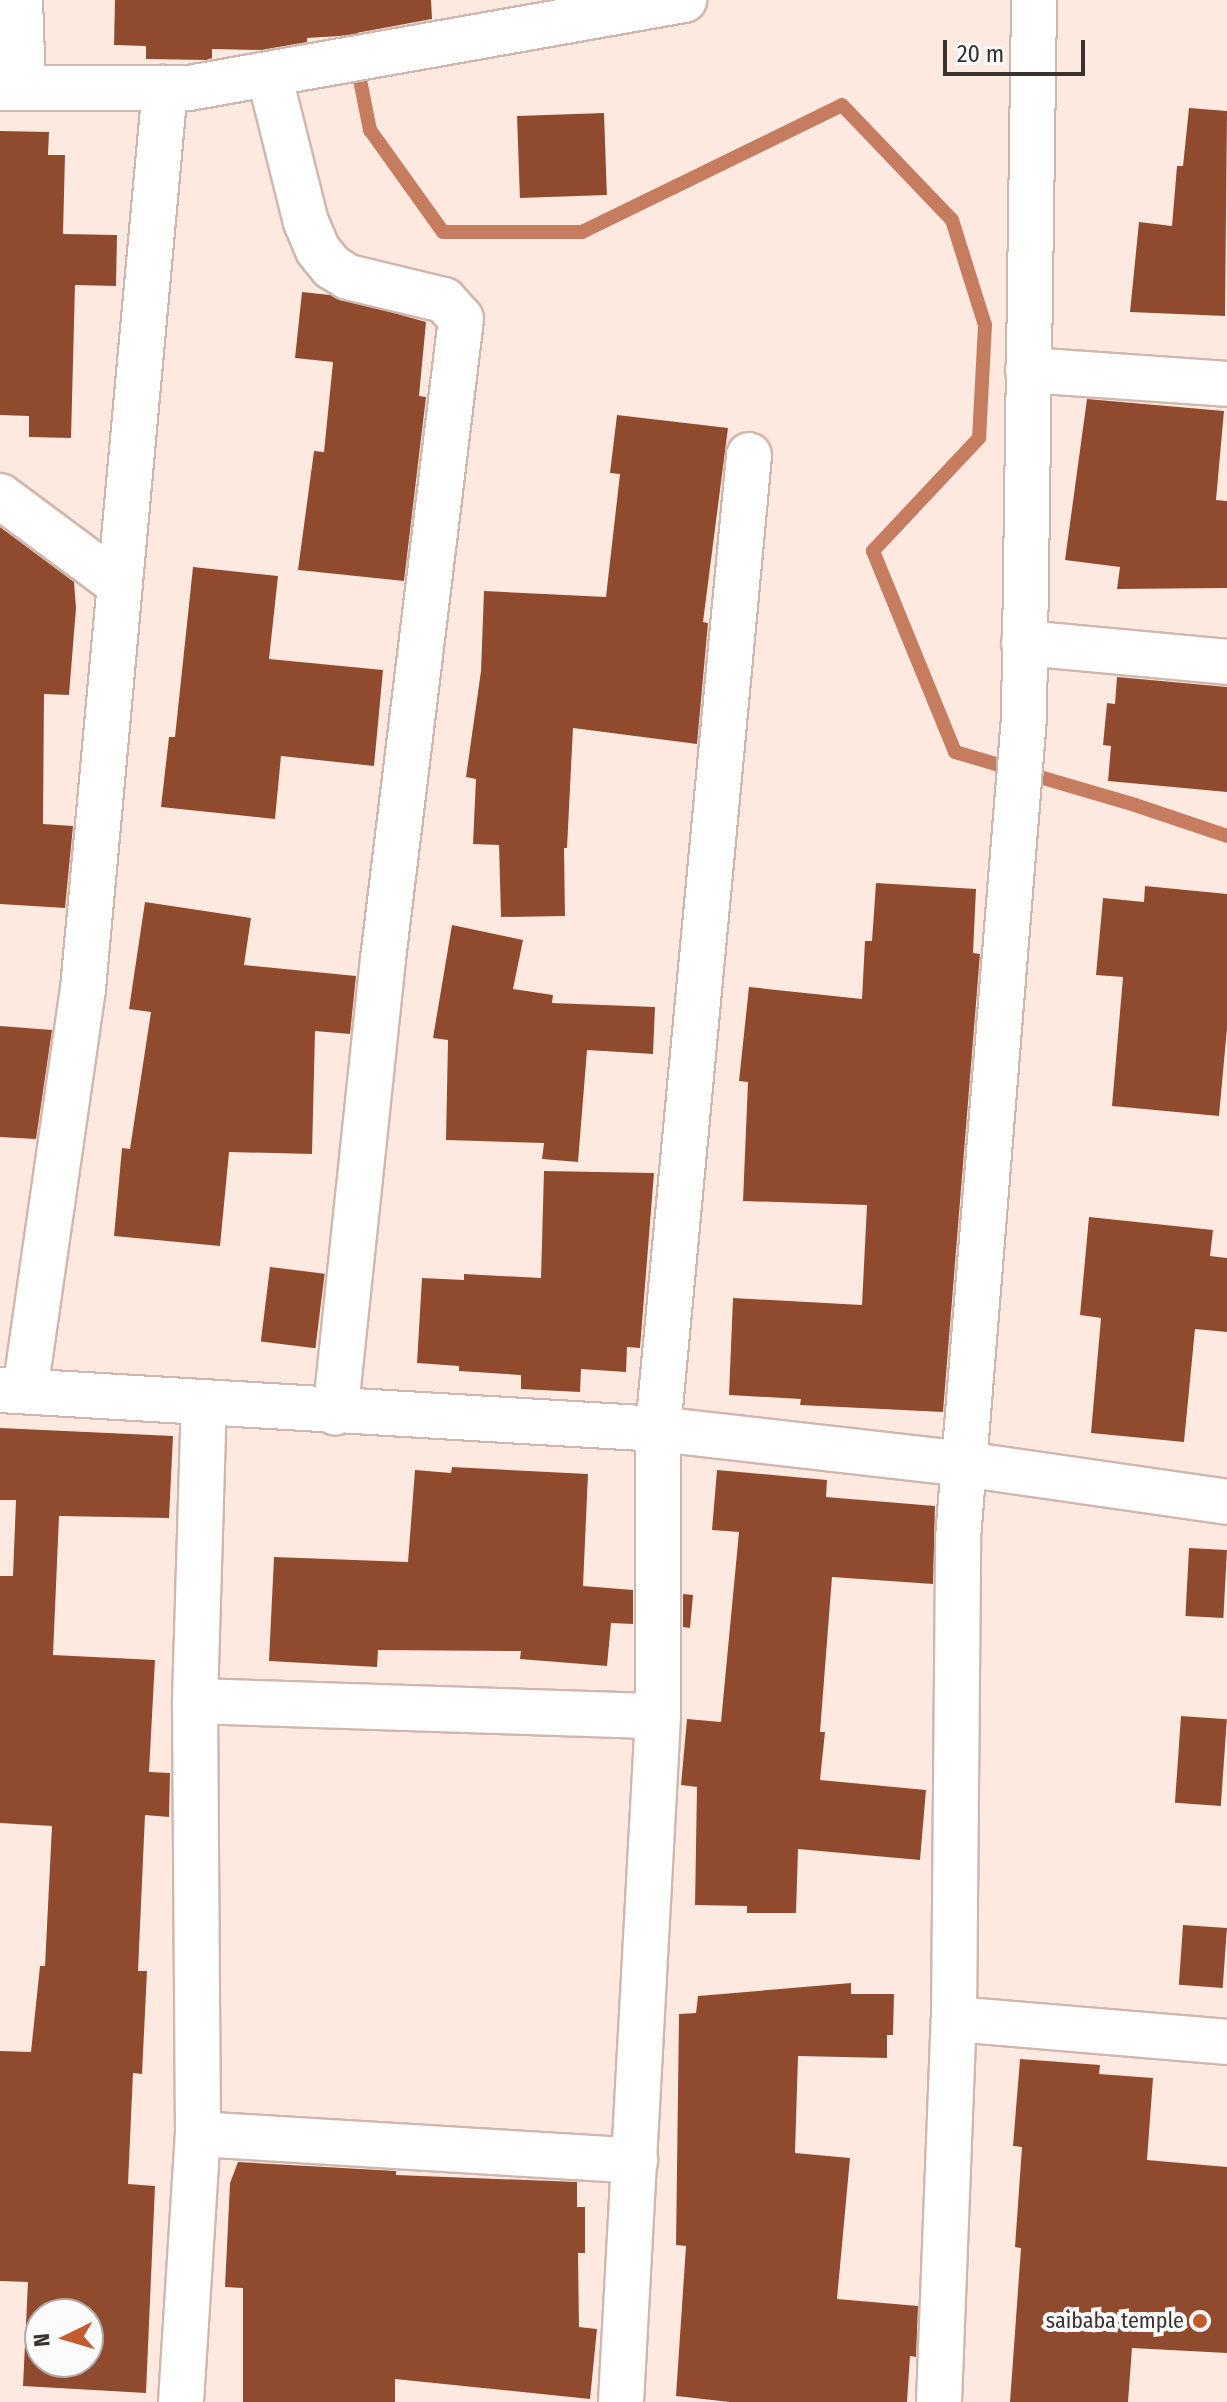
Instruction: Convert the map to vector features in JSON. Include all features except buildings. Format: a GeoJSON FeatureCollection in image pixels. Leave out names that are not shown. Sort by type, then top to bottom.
{"type":"FeatureCollection","features":[{"type":"Feature","properties":{"kind":"street"},"geometry":{"type":"LineString","coordinates":[[20,0],[12,88],[189,88],[684,0]]}},
{"type":"Feature","properties":{"kind":"street"},"geometry":{"type":"LineString","coordinates":[[939,2402],[954,2019],[958,1538],[1024,718],[1034,0]]}},
{"type":"Feature","properties":{"kind":"street"},"geometry":{"type":"LineString","coordinates":[[288,71],[306,222],[318,250],[332,267],[348,277],[444,300],[461,319],[383,959],[335,1412]]}},
{"type":"Feature","properties":{"kind":"street"},"geometry":{"type":"LineString","coordinates":[[165,88],[83,989],[13,1390],[335,1412],[658,1429],[964,1464],[1227,1502]]}},
{"type":"Feature","properties":{"kind":"street"},"geometry":{"type":"LineString","coordinates":[[1028,370],[1227,384]]}},
{"type":"Feature","properties":{"kind":"street"},"geometry":{"type":"LineString","coordinates":[[621,2402],[658,1716],[658,1429],[749,455]]}},
{"type":"Feature","properties":{"kind":"street"},"geometry":{"type":"LineString","coordinates":[[0,496],[120,585]]}},
{"type":"Feature","properties":{"kind":"street"},"geometry":{"type":"LineString","coordinates":[[1024,643],[1227,662]]}},
{"type":"Feature","properties":{"kind":"street"},"geometry":{"type":"LineString","coordinates":[[181,2402],[198,2134],[195,1701],[204,1403]]}},
{"type":"Feature","properties":{"kind":"street"},"geometry":{"type":"LineString","coordinates":[[195,1701],[658,1716]]}},
{"type":"Feature","properties":{"kind":"street"},"geometry":{"type":"LineString","coordinates":[[954,2019],[1227,2042]]}},
{"type":"Feature","properties":{"kind":"street"},"geometry":{"type":"LineString","coordinates":[[198,2134],[635,2161]]}},
{"type":"Feature","properties":{"kind":"waterway"},"geometry":{"type":"LineString","coordinates":[[344,0],[370,130],[443,232],[582,232],[842,105],[952,220],[985,325],[979,438],[873,551],[955,752],[1135,805],[1227,836]]}},
{"type":"Feature","properties":{"kind":"place","name":"saibaba temple"},"geometry":{"type":"Point","coordinates":[1200,2321]}}]}
